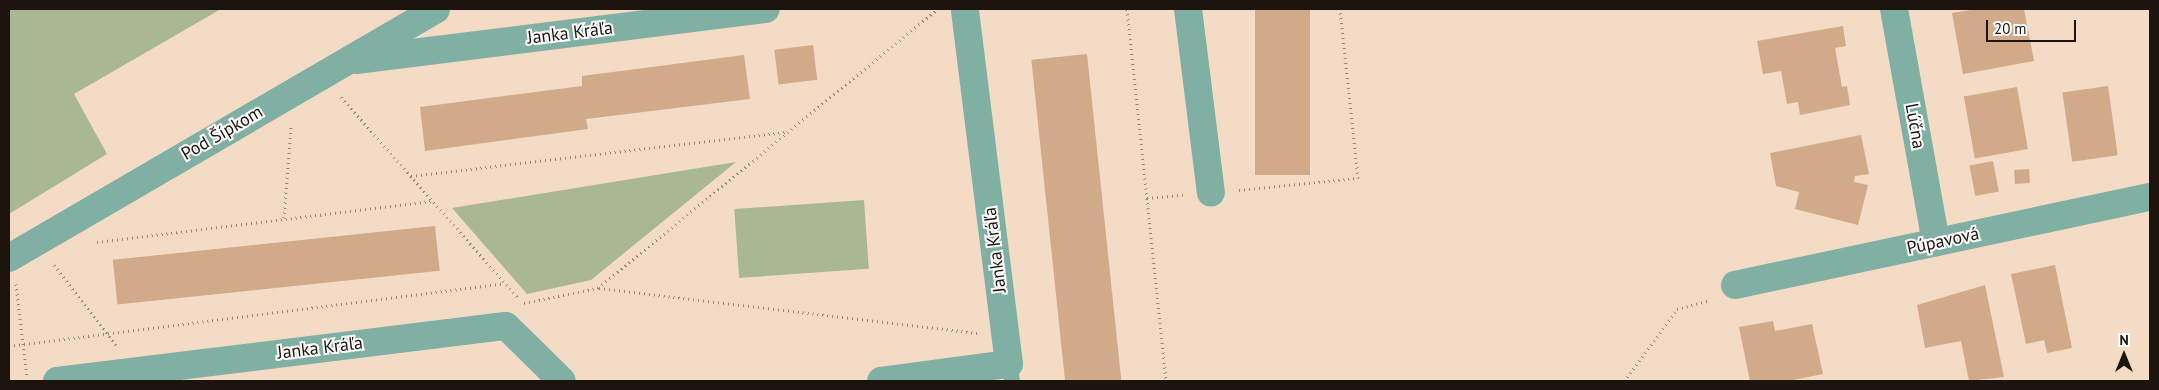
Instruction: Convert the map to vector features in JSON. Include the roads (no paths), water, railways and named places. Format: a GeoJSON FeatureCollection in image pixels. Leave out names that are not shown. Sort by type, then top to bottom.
{"type":"FeatureCollection","features":[{"type":"Feature","properties":{"kind":"street","name":"Pod Šípkom"},"geometry":{"type":"LineString","coordinates":[[12,267],[343,61],[436,9]]}},
{"type":"Feature","properties":{"kind":"street","name":"Janka Kráľa"},"geometry":{"type":"LineString","coordinates":[[343,61],[766,9]]}},
{"type":"Feature","properties":{"kind":"street","name":"Janka Kráľa"},"geometry":{"type":"LineString","coordinates":[[881,381],[1011,373],[965,9]]}},
{"type":"Feature","properties":{"kind":"street"},"geometry":{"type":"LineString","coordinates":[[1188,9],[1210,193]]}},
{"type":"Feature","properties":{"kind":"street","name":"Lúčna"},"geometry":{"type":"LineString","coordinates":[[1894,9],[1936,242]]}},
{"type":"Feature","properties":{"kind":"street","name":"Púpavová"},"geometry":{"type":"LineString","coordinates":[[1735,285],[2150,197]]}},
{"type":"Feature","properties":{"kind":"street","name":"Janka Kráľa"},"geometry":{"type":"LineString","coordinates":[[57,381],[506,326],[562,381]]}}]}
